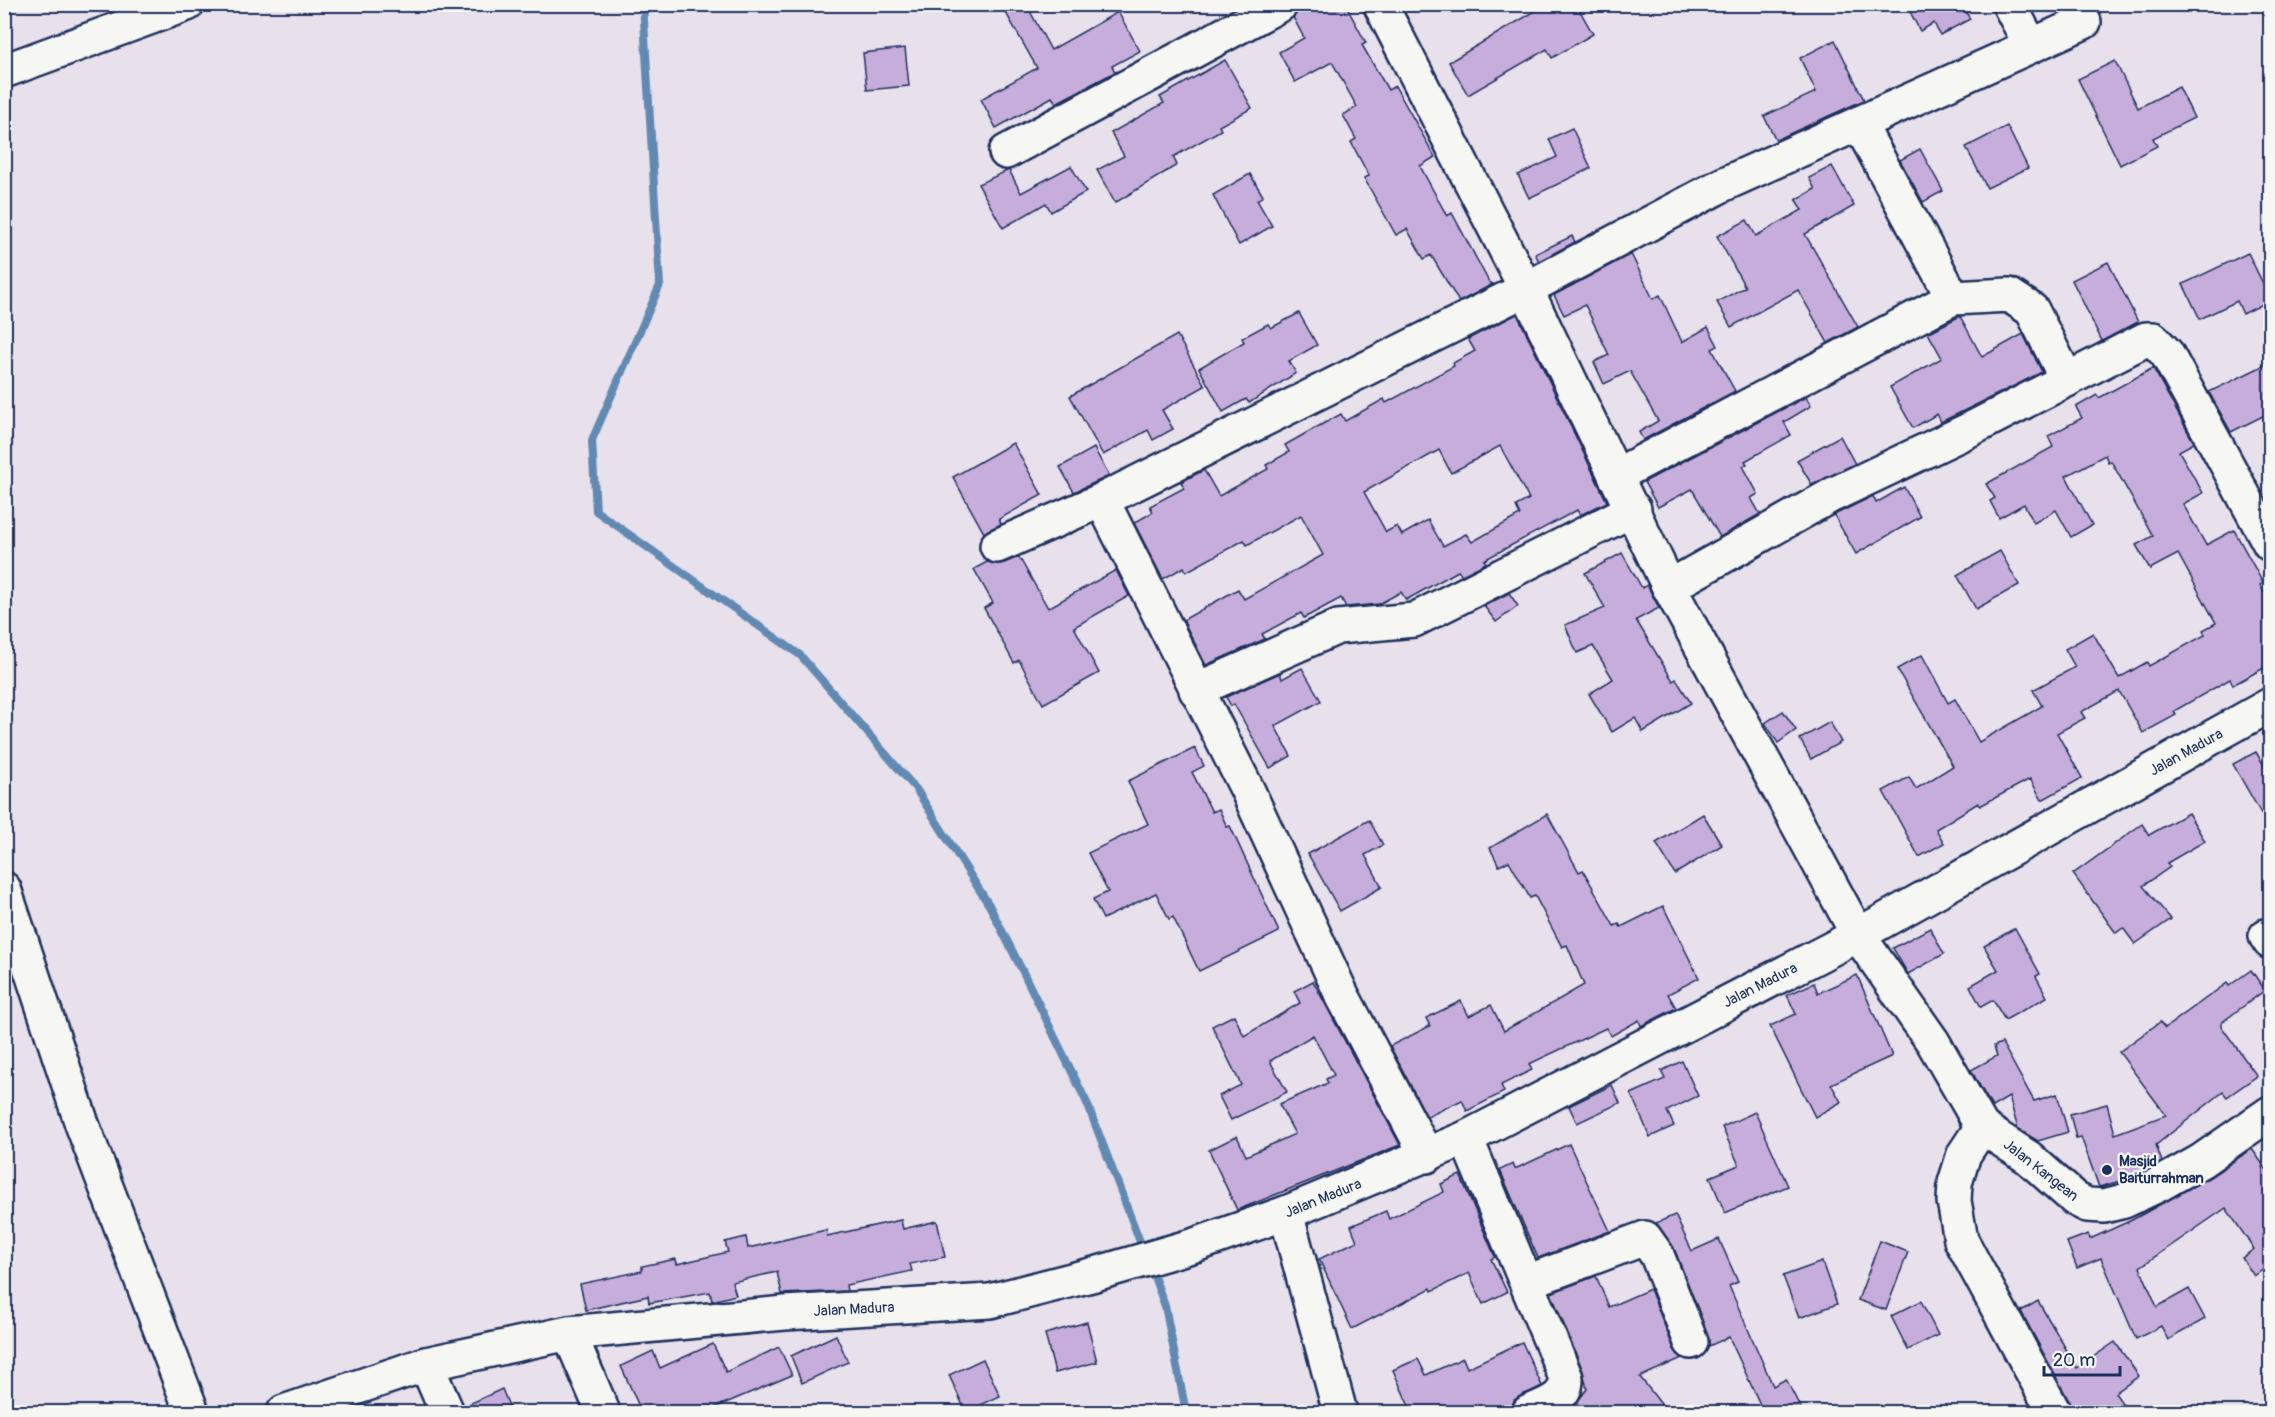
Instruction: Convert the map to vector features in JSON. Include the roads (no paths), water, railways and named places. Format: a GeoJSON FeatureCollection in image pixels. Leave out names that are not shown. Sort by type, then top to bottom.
{"type":"FeatureCollection","features":[{"type":"Feature","properties":{"kind":"street"},"geometry":{"type":"LineString","coordinates":[[4,71],[187,4]]}},
{"type":"Feature","properties":{"kind":"street"},"geometry":{"type":"LineString","coordinates":[[1006,152],[1281,4]]}},
{"type":"Feature","properties":{"kind":"street","name":"Jalan Kangean"},"geometry":{"type":"LineString","coordinates":[[1380,4],[1526,289],[1615,476],[1634,509],[1669,587],[1858,935],[1933,1042],[1982,1127],[2028,1158],[2075,1199],[2087,1205],[2104,1206],[2124,1201],[2172,1178],[2271,1113]]}},
{"type":"Feature","properties":{"kind":"street"},"geometry":{"type":"LineString","coordinates":[[2009,4],[2030,44]]}},
{"type":"Feature","properties":{"kind":"street"},"geometry":{"type":"LineString","coordinates":[[997,546],[1102,500],[1526,289],[1722,185],[2030,44],[2084,22]]}},
{"type":"Feature","properties":{"kind":"street"},"geometry":{"type":"LineString","coordinates":[[1860,123],[1953,298]]}},
{"type":"Feature","properties":{"kind":"street"},"geometry":{"type":"LineString","coordinates":[[1615,476],[1953,298],[2009,295],[2032,310],[2067,380]]}},
{"type":"Feature","properties":{"kind":"street"},"geometry":{"type":"LineString","coordinates":[[1669,587],[1832,495],[2146,339],[2153,339],[2160,344],[2271,544]]}},
{"type":"Feature","properties":{"kind":"street"},"geometry":{"type":"LineString","coordinates":[[1102,500],[1247,789],[1341,993],[1427,1156]]}},
{"type":"Feature","properties":{"kind":"street"},"geometry":{"type":"LineString","coordinates":[[1196,690],[1338,627],[1414,620],[1634,509]]}},
{"type":"Feature","properties":{"kind":"street","name":"Jalan Madura"},"geometry":{"type":"LineString","coordinates":[[284,1413],[426,1364],[569,1333],[785,1313],[990,1301],[1195,1245],[1286,1213],[1466,1138],[1858,935],[2271,705]]}},
{"type":"Feature","properties":{"kind":"street"},"geometry":{"type":"LineString","coordinates":[[4,888],[82,1124],[192,1413]]}},
{"type":"Feature","properties":{"kind":"street"},"geometry":{"type":"LineString","coordinates":[[1982,1127],[1964,1154],[1955,1183],[1954,1201],[1961,1240],[2054,1413]]}},
{"type":"Feature","properties":{"kind":"street"},"geometry":{"type":"LineString","coordinates":[[1466,1138],[1560,1360],[1566,1385],[1554,1401],[1529,1413]]}},
{"type":"Feature","properties":{"kind":"street"},"geometry":{"type":"LineString","coordinates":[[1286,1213],[1340,1413]]}},
{"type":"Feature","properties":{"kind":"street"},"geometry":{"type":"LineString","coordinates":[[1527,1282],[1645,1238],[1657,1255],[1691,1342]]}},
{"type":"Feature","properties":{"kind":"street"},"geometry":{"type":"LineString","coordinates":[[569,1333],[603,1413]]}},
{"type":"Feature","properties":{"kind":"street"},"geometry":{"type":"LineString","coordinates":[[426,1364],[447,1413]]}},
{"type":"Feature","properties":{"kind":"waterway"},"geometry":{"type":"LineString","coordinates":[[643,4],[660,285],[592,440],[596,511],[800,655],[916,789],[989,905],[1023,972],[1087,1103],[1144,1252]]}},
{"type":"Feature","properties":{"kind":"waterway"},"geometry":{"type":"LineString","coordinates":[[1150,1266],[1165,1306],[1186,1412]]}},
{"type":"Feature","properties":{"kind":"place","name":"Masjid Baiturrahman"},"geometry":{"type":"Point","coordinates":[2107,1170]}}]}
